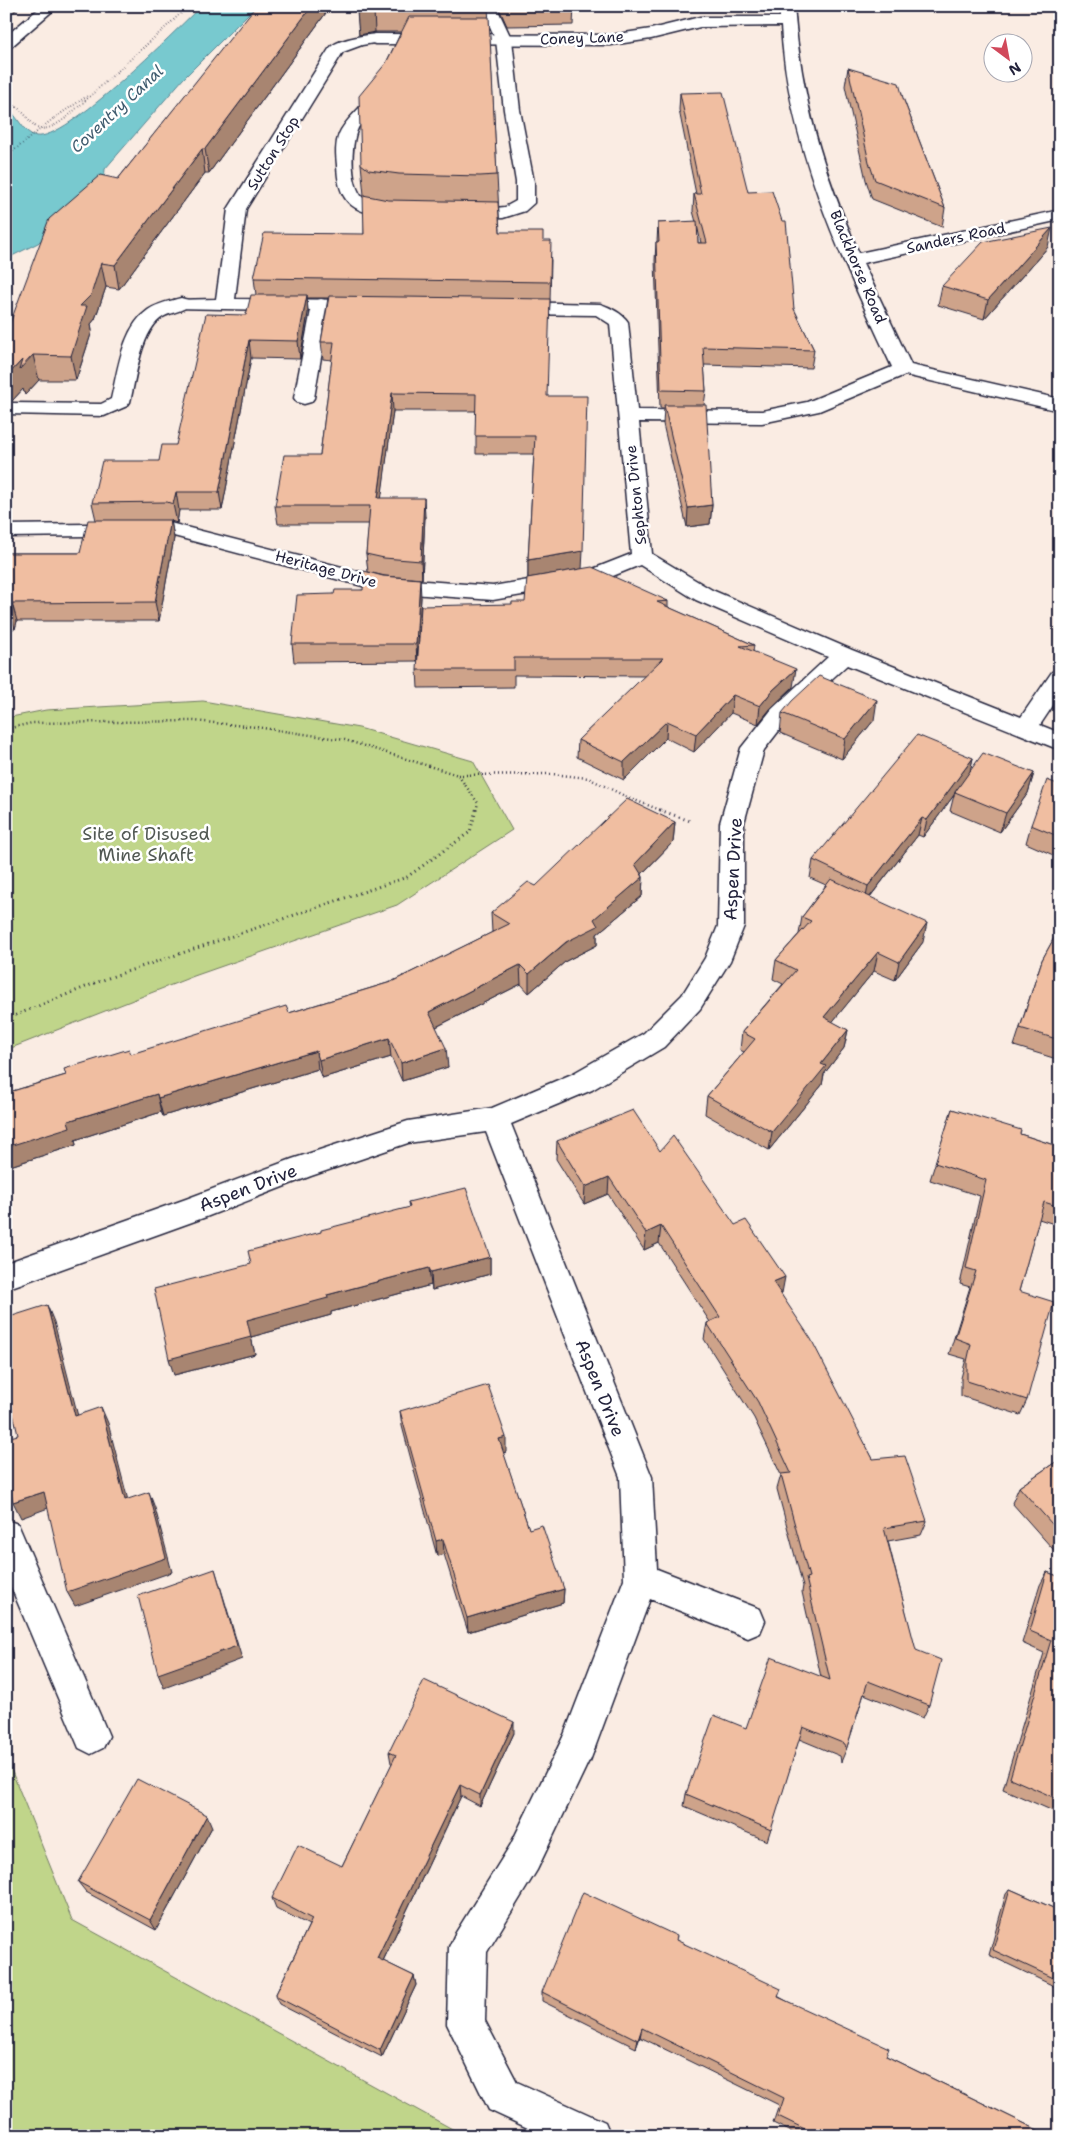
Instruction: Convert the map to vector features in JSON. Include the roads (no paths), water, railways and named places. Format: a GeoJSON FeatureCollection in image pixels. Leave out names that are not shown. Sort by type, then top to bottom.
{"type":"FeatureCollection","features":[{"type":"Feature","properties":{"kind":"street"},"geometry":{"type":"LineString","coordinates":[[6,44],[51,6]]}},
{"type":"Feature","properties":{"kind":"street"},"geometry":{"type":"LineString","coordinates":[[444,213],[491,214],[518,210],[526,203],[525,182],[512,110],[504,40],[488,6]]}},
{"type":"Feature","properties":{"kind":"street","name":"Coney Lane"},"geometry":{"type":"LineString","coordinates":[[375,40],[401,47],[504,40],[611,40],[651,34],[700,22],[787,14]]}},
{"type":"Feature","properties":{"kind":"street","name":"Blackhorse Road"},"geometry":{"type":"LineString","coordinates":[[787,14],[793,76],[802,118],[852,260],[903,369]]}},
{"type":"Feature","properties":{"kind":"street","name":"Sutton Stop"},"geometry":{"type":"LineString","coordinates":[[225,304],[238,210],[337,50],[359,41],[375,40]]}},
{"type":"Feature","properties":{"kind":"street"},"geometry":{"type":"LineString","coordinates":[[389,73],[345,138],[345,182],[350,196],[361,205],[387,211],[416,212]]}},
{"type":"Feature","properties":{"kind":"street","name":"Sanders Road"},"geometry":{"type":"LineString","coordinates":[[852,260],[1060,215]]}},
{"type":"Feature","properties":{"kind":"street"},"geometry":{"type":"LineString","coordinates":[[11,409],[104,410],[114,407],[120,402],[141,328],[152,316],[162,309],[181,304],[381,306]]}},
{"type":"Feature","properties":{"kind":"street"},"geometry":{"type":"LineString","coordinates":[[304,398],[321,305]]}},
{"type":"Feature","properties":{"kind":"street","name":"Sephton Drive"},"geometry":{"type":"LineString","coordinates":[[491,308],[600,310],[619,322],[642,557],[704,595],[844,655],[1060,742]]}},
{"type":"Feature","properties":{"kind":"street"},"geometry":{"type":"LineString","coordinates":[[628,416],[762,417],[812,407],[903,369],[1060,405]]}},
{"type":"Feature","properties":{"kind":"street","name":"Heritage Drive"},"geometry":{"type":"LineString","coordinates":[[6,531],[170,529],[269,553],[385,585],[493,593],[598,575],[642,557]]}},
{"type":"Feature","properties":{"kind":"street","name":"Aspen Drive"},"geometry":{"type":"LineString","coordinates":[[6,1276],[187,1211],[302,1167],[408,1132],[495,1119],[582,1082],[654,1040],[691,1002],[717,961],[732,926],[732,823],[753,748],[780,714],[844,655]]}},
{"type":"Feature","properties":{"kind":"street"},"geometry":{"type":"LineString","coordinates":[[1026,728],[1060,677]]}},
{"type":"Feature","properties":{"kind":"street","name":"Aspen Drive"},"geometry":{"type":"LineString","coordinates":[[495,1119],[636,1477],[641,1579],[577,1748],[524,1857],[468,1947],[466,2024],[503,2096],[590,2136]]}},
{"type":"Feature","properties":{"kind":"street"},"geometry":{"type":"LineString","coordinates":[[6,1535],[91,1736]]}},
{"type":"Feature","properties":{"kind":"street"},"geometry":{"type":"LineString","coordinates":[[641,1579],[748,1621]]}},
{"type":"Feature","properties":{"kind":"water","name":"Coventry Canal"},"geometry":{"type":"Polygon","coordinates":[[[201,6],[256,6],[183,79],[105,169],[104,181],[38,243],[6,259],[6,108],[14,114],[31,134],[36,136],[51,133],[71,122],[95,104],[146,59],[201,6]]]}},
{"type":"Feature","properties":{"kind":"park label","name":"Site of Disused Mine Shaft"},"geometry":{"type":"Point","coordinates":[146,844]}}]}
